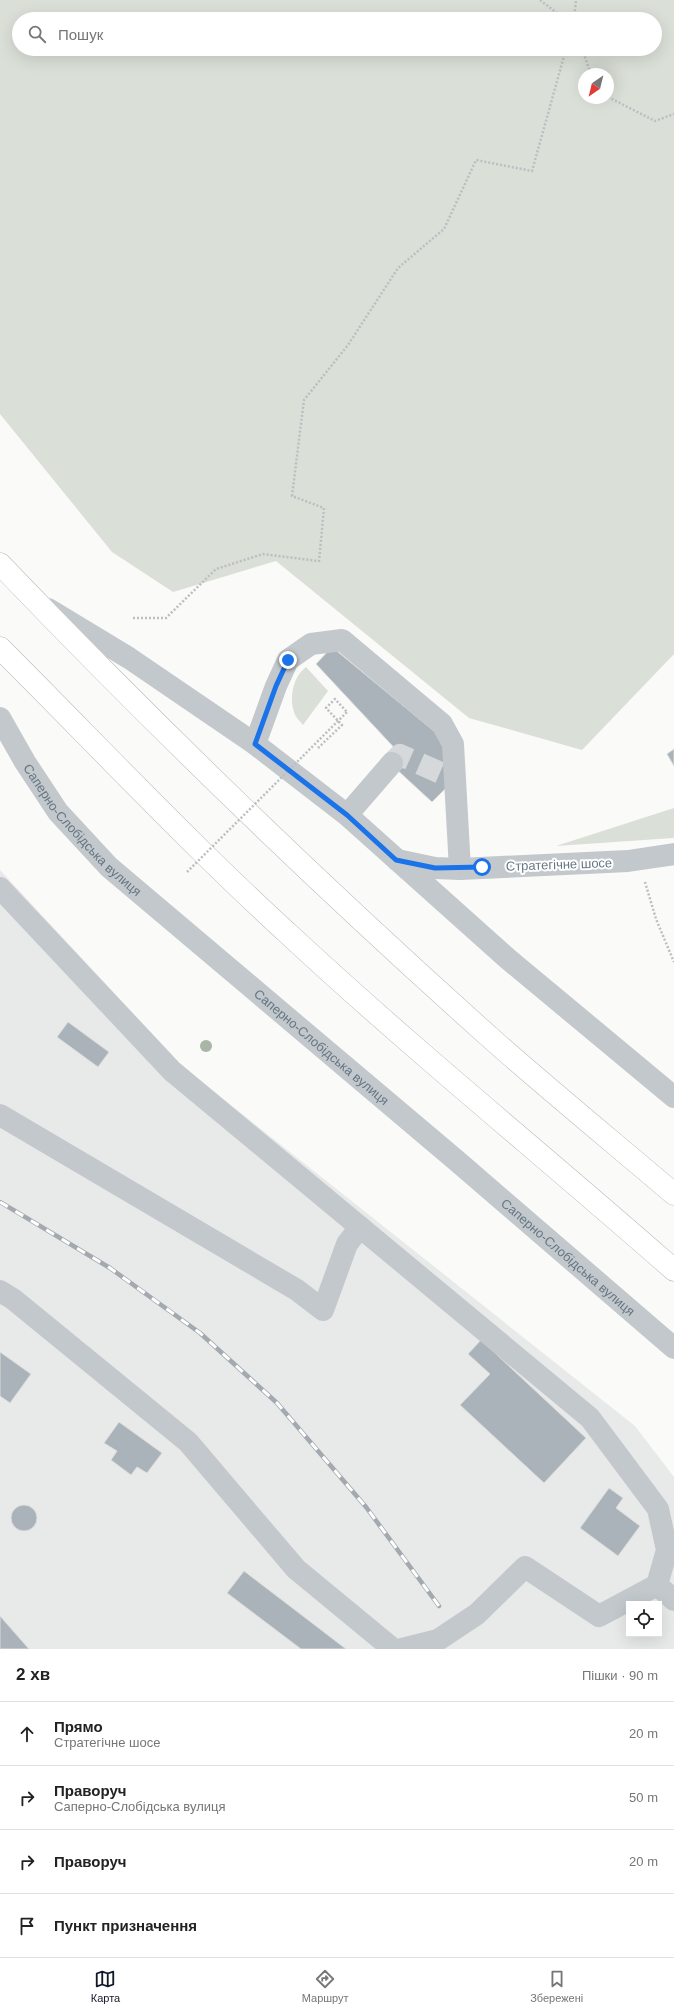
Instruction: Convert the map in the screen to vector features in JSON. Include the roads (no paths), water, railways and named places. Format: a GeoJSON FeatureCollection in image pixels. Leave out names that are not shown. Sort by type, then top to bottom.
{"type":"FeatureCollection","features":[{"type":"Feature","properties":{"kind":"main road"},"geometry":{"type":"LineString","coordinates":[[0,564],[186,754],[354,914],[495,1042],[674,1194]]}},
{"type":"Feature","properties":{"kind":"main road"},"geometry":{"type":"LineString","coordinates":[[0,648],[184,833],[294,940],[471,1096],[674,1270]]}},
{"type":"Feature","properties":{"kind":"street"},"geometry":{"type":"LineString","coordinates":[[37,602],[129,658],[255,744],[347,815],[508,959],[674,1097]]}},
{"type":"Feature","properties":{"kind":"street"},"geometry":{"type":"LineString","coordinates":[[255,744],[276,686],[288,660],[311,644],[342,640],[442,724],[453,744],[452,778],[460,869]]}},
{"type":"Feature","properties":{"kind":"street","name":"Саперно-Слобідська вулиця"},"geometry":{"type":"LineString","coordinates":[[0,718],[25,762],[58,812],[109,868],[463,1166],[674,1348]]}},
{"type":"Feature","properties":{"kind":"street"},"geometry":{"type":"LineString","coordinates":[[347,815],[392,763]]}},
{"type":"Feature","properties":{"kind":"street","name":"Стратегічне шосе"},"geometry":{"type":"LineString","coordinates":[[396,860],[435,868],[460,869],[628,861],[666,855]]}},
{"type":"Feature","properties":{"kind":"street"},"geometry":{"type":"LineString","coordinates":[[0,888],[172,1071],[590,1418],[658,1509],[667,1550],[657,1585],[599,1616],[525,1567],[477,1614],[438,1640],[402,1649]]}},
{"type":"Feature","properties":{"kind":"street"},"geometry":{"type":"LineString","coordinates":[[0,907],[29,919]]}},
{"type":"Feature","properties":{"kind":"street"},"geometry":{"type":"LineString","coordinates":[[0,1115],[297,1290],[323,1310],[347,1244],[360,1227]]}},
{"type":"Feature","properties":{"kind":"street"},"geometry":{"type":"LineString","coordinates":[[0,1291],[12,1299],[188,1442],[296,1569],[393,1649]]}},
{"type":"Feature","properties":{"kind":"street"},"geometry":{"type":"LineString","coordinates":[[657,1585],[674,1600]]}},
{"type":"Feature","properties":{"kind":"tunnel"},"geometry":{"type":"LineString","coordinates":[[392,763],[400,755],[450,777]]}},
{"type":"Feature","properties":{"kind":"railway"},"geometry":{"type":"LineString","coordinates":[[0,1202],[110,1268],[200,1333],[277,1403],[366,1507],[439,1606]]}}]}
